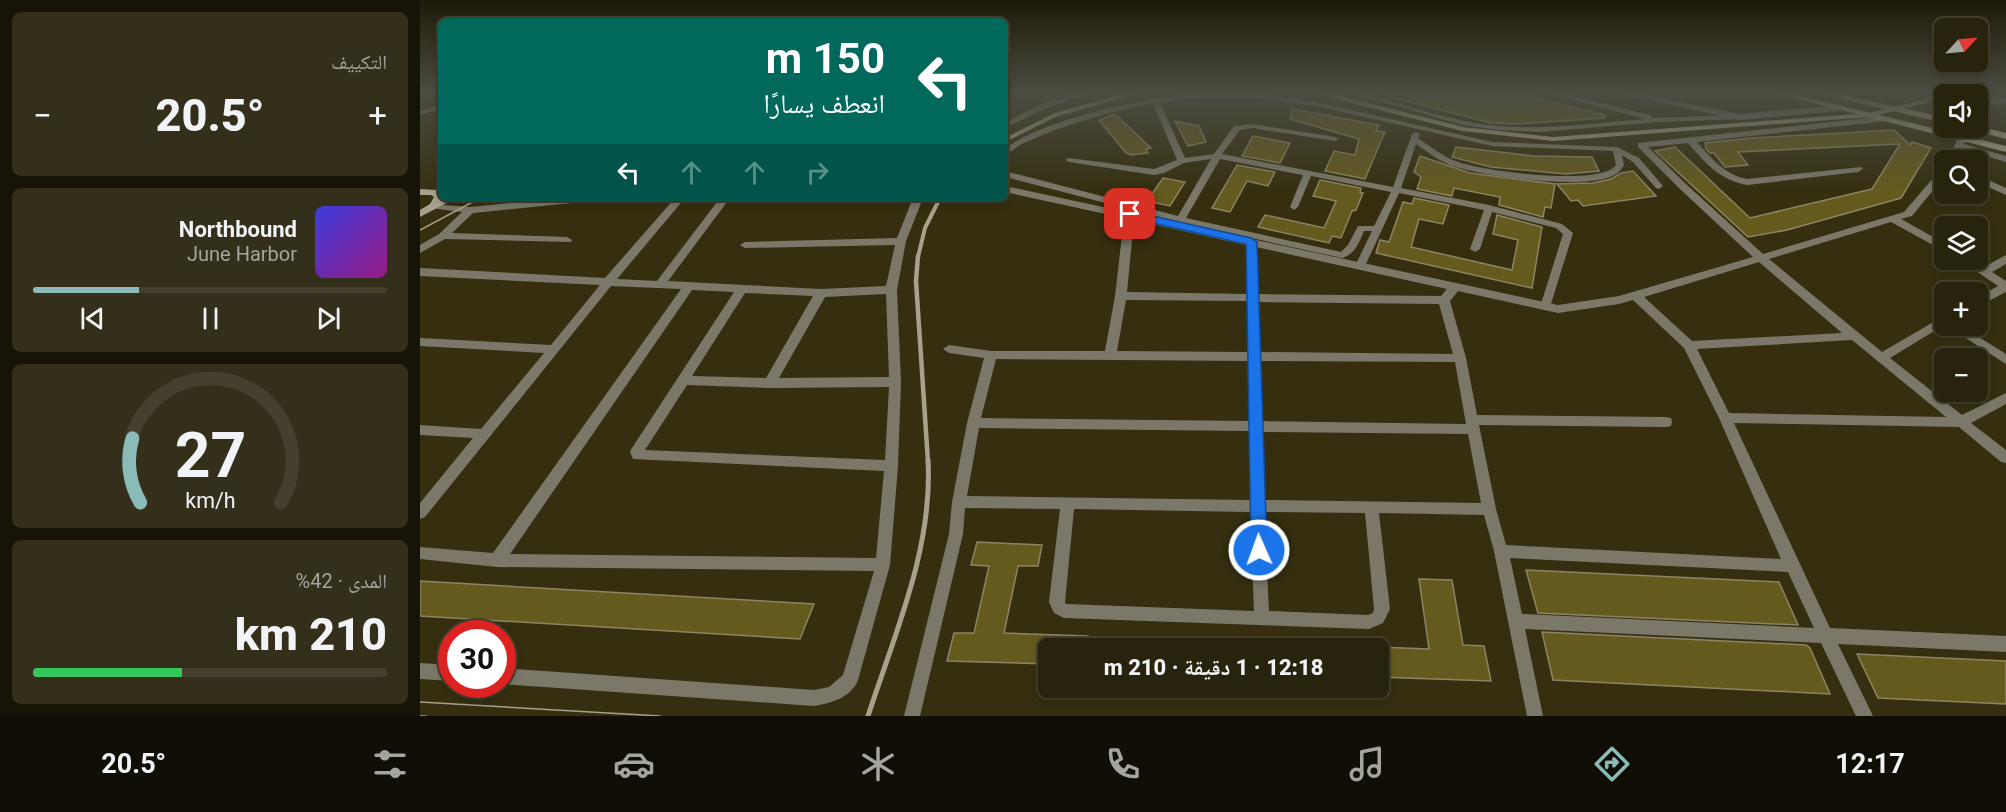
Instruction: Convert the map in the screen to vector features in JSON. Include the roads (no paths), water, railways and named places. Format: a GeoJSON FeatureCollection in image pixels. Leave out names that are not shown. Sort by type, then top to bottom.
{"type":"FeatureCollection","features":[{"type":"Feature","properties":{"kind":"main road"},"geometry":{"type":"LineString","coordinates":[[1906,125],[1960,141],[2006,149]]}},
{"type":"Feature","properties":{"kind":"main road"},"geometry":{"type":"LineString","coordinates":[[1988,131],[2006,136]]}},
{"type":"Feature","properties":{"kind":"main road"},"geometry":{"type":"LineString","coordinates":[[420,191],[438,185]]}},
{"type":"Feature","properties":{"kind":"main road"},"geometry":{"type":"LineString","coordinates":[[420,191],[438,194]]}},
{"type":"Feature","properties":{"kind":"main road"},"geometry":{"type":"LineString","coordinates":[[434,206],[438,199]]}},
{"type":"Feature","properties":{"kind":"main road"},"geometry":{"type":"LineString","coordinates":[[420,214],[445,201]]}},
{"type":"Feature","properties":{"kind":"street"},"geometry":{"type":"LineString","coordinates":[[1825,125],[1641,145],[1681,186],[1761,257],[2006,458]]}},
{"type":"Feature","properties":{"kind":"street"},"geometry":{"type":"LineString","coordinates":[[1690,140],[1721,171],[1735,181],[1747,182],[1858,169]]}},
{"type":"Feature","properties":{"kind":"street"},"geometry":{"type":"LineString","coordinates":[[1956,150],[1960,141],[2006,159]]}},
{"type":"Feature","properties":{"kind":"street"},"geometry":{"type":"LineString","coordinates":[[1008,190],[1179,222],[1251,242],[1558,309],[1635,296],[1908,214],[1934,183]]}},
{"type":"Feature","properties":{"kind":"street"},"geometry":{"type":"LineString","coordinates":[[1988,183],[2006,192]]}},
{"type":"Feature","properties":{"kind":"street"},"geometry":{"type":"LineString","coordinates":[[434,206],[470,210],[561,201]]}},
{"type":"Feature","properties":{"kind":"street"},"geometry":{"type":"LineString","coordinates":[[420,513],[609,281],[677,201]]}},
{"type":"Feature","properties":{"kind":"street"},"geometry":{"type":"LineString","coordinates":[[659,286],[724,201]]}},
{"type":"Feature","properties":{"kind":"street"},"geometry":{"type":"LineString","coordinates":[[516,677],[814,698],[833,694],[850,681],[883,565],[895,382],[891,290],[901,241],[917,201]]}},
{"type":"Feature","properties":{"kind":"street"},"geometry":{"type":"LineString","coordinates":[[420,250],[443,236],[470,210]]}},
{"type":"Feature","properties":{"kind":"street"},"geometry":{"type":"LineString","coordinates":[[1111,354],[1121,296],[1130,214]]}},
{"type":"Feature","properties":{"kind":"street"},"geometry":{"type":"LineString","coordinates":[[1893,219],[1934,242]]}},
{"type":"Feature","properties":{"kind":"street"},"geometry":{"type":"LineString","coordinates":[[443,236],[567,240]]}},
{"type":"Feature","properties":{"kind":"street"},"geometry":{"type":"LineString","coordinates":[[745,245],[901,241]]}},
{"type":"Feature","properties":{"kind":"street"},"geometry":{"type":"LineString","coordinates":[[1251,242],[1262,618]]}},
{"type":"Feature","properties":{"kind":"street"},"geometry":{"type":"LineString","coordinates":[[1988,297],[2006,286],[1985,271],[2006,259]]}},
{"type":"Feature","properties":{"kind":"street"},"geometry":{"type":"LineString","coordinates":[[420,272],[741,290],[821,293],[891,290]]}},
{"type":"Feature","properties":{"kind":"street"},"geometry":{"type":"LineString","coordinates":[[496,560],[688,287]]}},
{"type":"Feature","properties":{"kind":"street"},"geometry":{"type":"LineString","coordinates":[[1444,300],[1454,288]]}},
{"type":"Feature","properties":{"kind":"street"},"geometry":{"type":"LineString","coordinates":[[741,290],[637,452],[640,457],[891,466]]}},
{"type":"Feature","properties":{"kind":"street"},"geometry":{"type":"LineString","coordinates":[[770,383],[821,293]]}},
{"type":"Feature","properties":{"kind":"street"},"geometry":{"type":"LineString","coordinates":[[1121,296],[1444,300]]}},
{"type":"Feature","properties":{"kind":"street"},"geometry":{"type":"LineString","coordinates":[[1635,296],[1689,345],[1792,566],[1866,716]]}},
{"type":"Feature","properties":{"kind":"street"},"geometry":{"type":"LineString","coordinates":[[1444,300],[1460,358],[1489,510],[1501,551],[1535,716]]}},
{"type":"Feature","properties":{"kind":"street"},"geometry":{"type":"LineString","coordinates":[[1882,357],[1934,326]]}},
{"type":"Feature","properties":{"kind":"street"},"geometry":{"type":"LineString","coordinates":[[1689,345],[1856,336]]}},
{"type":"Feature","properties":{"kind":"street"},"geometry":{"type":"LineString","coordinates":[[1969,336],[2006,360]]}},
{"type":"Feature","properties":{"kind":"street"},"geometry":{"type":"LineString","coordinates":[[420,342],[553,349]]}},
{"type":"Feature","properties":{"kind":"street"},"geometry":{"type":"LineString","coordinates":[[949,349],[991,354],[1460,358]]}},
{"type":"Feature","properties":{"kind":"street"},"geometry":{"type":"LineString","coordinates":[[912,716],[956,534],[959,502],[973,423],[991,354]]}},
{"type":"Feature","properties":{"kind":"street"},"geometry":{"type":"LineString","coordinates":[[683,381],[895,382]]}},
{"type":"Feature","properties":{"kind":"street"},"geometry":{"type":"LineString","coordinates":[[1725,418],[1961,422],[2006,398]]}},
{"type":"Feature","properties":{"kind":"street"},"geometry":{"type":"LineString","coordinates":[[973,423],[1256,425],[1666,422]]}},
{"type":"Feature","properties":{"kind":"street"},"geometry":{"type":"LineString","coordinates":[[420,430],[483,434]]}},
{"type":"Feature","properties":{"kind":"street"},"geometry":{"type":"LineString","coordinates":[[959,502],[1489,510]]}},
{"type":"Feature","properties":{"kind":"street"},"geometry":{"type":"LineString","coordinates":[[1068,503],[1057,602],[1059,608],[1064,611],[1369,622],[1378,618],[1382,609],[1372,509]]}},
{"type":"Feature","properties":{"kind":"street"},"geometry":{"type":"LineString","coordinates":[[1501,551],[1792,566]]}},
{"type":"Feature","properties":{"kind":"street"},"geometry":{"type":"LineString","coordinates":[[420,553],[496,560],[883,565]]}},
{"type":"Feature","properties":{"kind":"street"},"geometry":{"type":"LineString","coordinates":[[1516,621],[2006,644]]}},
{"type":"Feature","properties":{"kind":"street"},"geometry":{"type":"LineString","coordinates":[[420,671],[438,672]]}},
{"type":"Feature","properties":{"kind":"lane"},"geometry":{"type":"LineString","coordinates":[[1008,150],[1018,142],[1061,125]]}},
{"type":"Feature","properties":{"kind":"lane"},"geometry":{"type":"LineString","coordinates":[[1166,125],[1182,161]]}},
{"type":"Feature","properties":{"kind":"lane"},"geometry":{"type":"LineString","coordinates":[[1407,125],[1492,144],[1617,149],[1636,160],[1659,186]]}},
{"type":"Feature","properties":{"kind":"lane"},"geometry":{"type":"LineString","coordinates":[[1481,125],[1540,130],[1594,125]]}},
{"type":"Feature","properties":{"kind":"lane"},"geometry":{"type":"LineString","coordinates":[[1179,222],[1229,136],[1237,128],[1245,126],[1335,139]]}},
{"type":"Feature","properties":{"kind":"lane"},"geometry":{"type":"LineString","coordinates":[[1360,266],[1396,190],[1418,128]]}},
{"type":"Feature","properties":{"kind":"lane"},"geometry":{"type":"LineString","coordinates":[[1414,139],[1458,165],[1513,175],[1563,179],[1602,177],[1615,172],[1620,165],[1617,149]]}},
{"type":"Feature","properties":{"kind":"lane"},"geometry":{"type":"LineString","coordinates":[[1069,160],[1154,172],[1182,161],[1218,156],[1489,208],[1558,226],[1568,233],[1545,306]]}},
{"type":"Feature","properties":{"kind":"lane"},"geometry":{"type":"LineString","coordinates":[[1294,207],[1308,172]]}},
{"type":"Feature","properties":{"kind":"lane"},"geometry":{"type":"LineString","coordinates":[[1008,175],[1179,222],[1342,255],[1353,247],[1361,228],[1378,229]]}},
{"type":"Feature","properties":{"kind":"lane"},"geometry":{"type":"LineString","coordinates":[[1475,249],[1489,208]]}},
{"type":"Feature","properties":{"kind":"tram line"},"geometry":{"type":"LineString","coordinates":[[420,230],[474,201]]}},
{"type":"Feature","properties":{"kind":"tram line"},"geometry":{"type":"LineString","coordinates":[[420,702],[660,716]]}},
{"type":"Feature","properties":{"kind":"tram line"},"geometry":{"type":"LineString","coordinates":[[420,716],[426,716]]}},
{"type":"Feature","properties":{"kind":"railway"},"geometry":{"type":"LineString","coordinates":[[1008,138],[1034,125]]}},
{"type":"Feature","properties":{"kind":"railway"},"geometry":{"type":"LineString","coordinates":[[1449,125],[1553,139],[1732,125]]}},
{"type":"Feature","properties":{"kind":"railway"},"geometry":{"type":"LineString","coordinates":[[918,257],[925,228],[938,201]]}},
{"type":"Feature","properties":{"kind":"railway"},"geometry":{"type":"LineString","coordinates":[[918,256],[916,281],[928,462]]}},
{"type":"Feature","properties":{"kind":"railway"},"geometry":{"type":"LineString","coordinates":[[868,716],[900,622],[918,558],[925,525],[928,462]]}}]}
